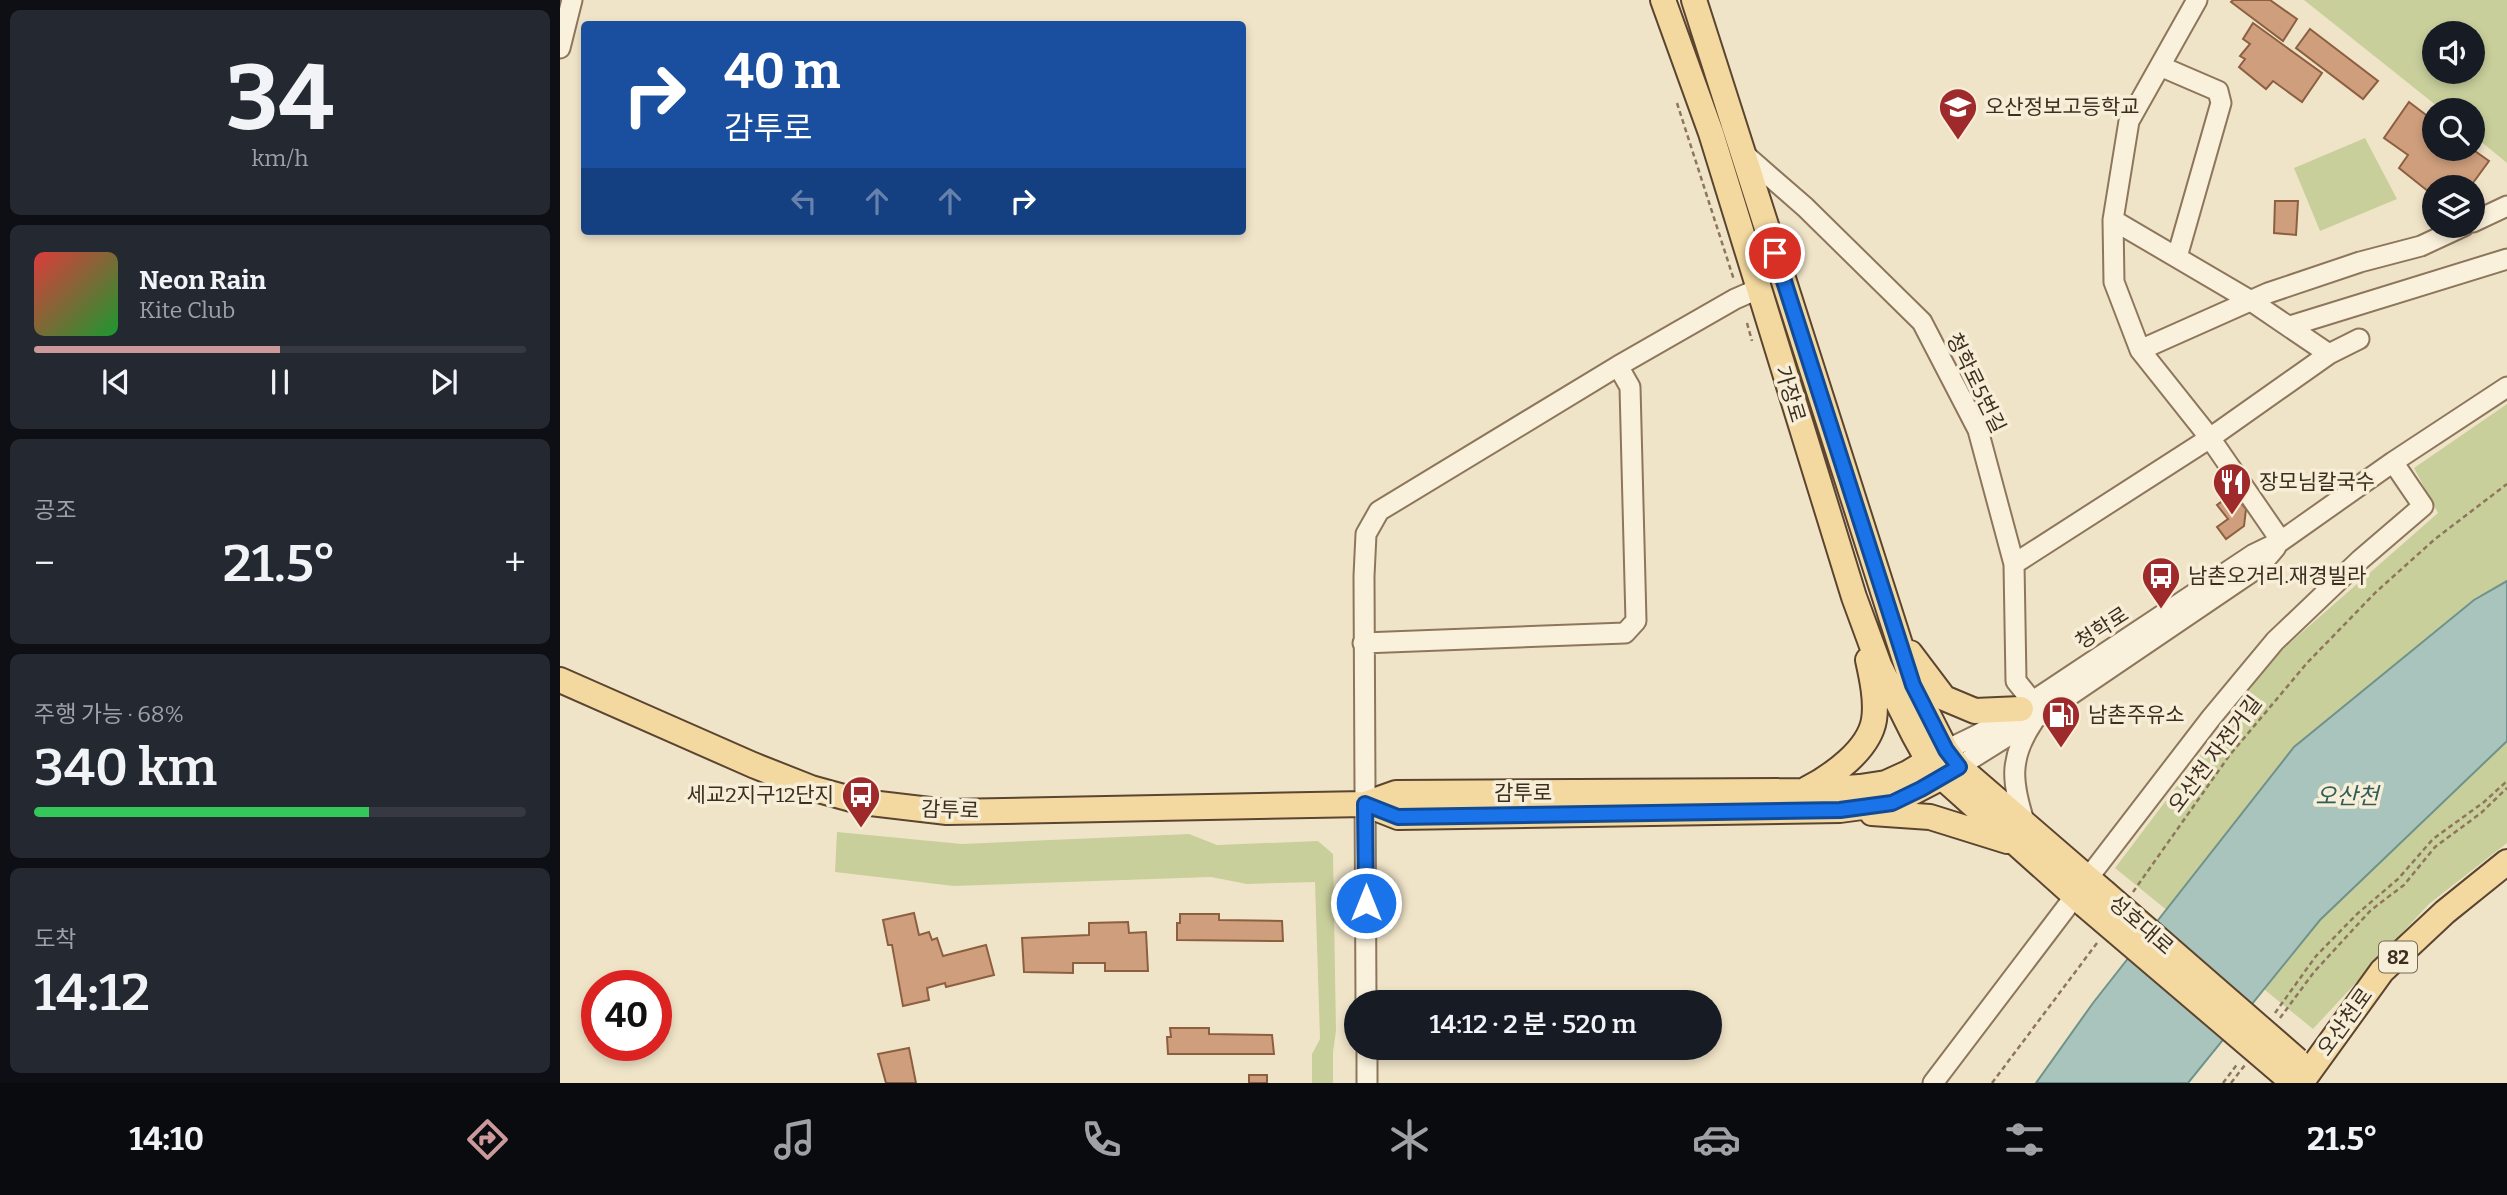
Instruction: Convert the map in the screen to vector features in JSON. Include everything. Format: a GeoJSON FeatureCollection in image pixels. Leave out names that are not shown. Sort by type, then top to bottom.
{"type":"FeatureCollection","features":[{"type":"Feature","properties":{"kind":"main road","name":"가장로"},"geometry":{"type":"LineString","coordinates":[[1663,0],[1711,133],[1749,293],[1879,665],[1944,764]]}},
{"type":"Feature","properties":{"kind":"main road","name":"가장로"},"geometry":{"type":"LineString","coordinates":[[1694,0],[1913,685],[1944,764]]}},
{"type":"Feature","properties":{"kind":"main road"},"geometry":{"type":"LineString","coordinates":[[1804,792],[1829,778],[1856,752],[1874,721],[1872,679],[1854,597]]}},
{"type":"Feature","properties":{"kind":"main road"},"geometry":{"type":"LineString","coordinates":[[1890,613],[1908,650],[1944,698],[1975,711],[2029,710]]}},
{"type":"Feature","properties":{"kind":"main road","name":"감투로"},"geometry":{"type":"LineString","coordinates":[[560,680],[811,788],[862,802],[947,812],[1365,804],[1396,793],[1804,792],[1886,783],[1944,764]]}},
{"type":"Feature","properties":{"kind":"main road","name":"성호대로"},"geometry":{"type":"LineString","coordinates":[[1944,764],[2088,893],[2301,1076]]}},
{"type":"Feature","properties":{"kind":"main road","name":"감투로"},"geometry":{"type":"LineString","coordinates":[[1365,804],[1398,817],[1840,810],[1892,803],[1944,764]]}},
{"type":"Feature","properties":{"kind":"main road"},"geometry":{"type":"LineString","coordinates":[[1840,810],[1930,817],[2020,833]]}},
{"type":"Feature","properties":{"kind":"main road","name":"오산천로"},"geometry":{"type":"LineString","coordinates":[[2301,1076],[2382,971],[2445,912],[2507,862]]}},
{"type":"Feature","properties":{"kind":"street"},"geometry":{"type":"LineString","coordinates":[[560,48],[572,0]]}},
{"type":"Feature","properties":{"kind":"street"},"geometry":{"type":"LineString","coordinates":[[2197,0],[2129,121],[2113,219],[2114,282],[2140,350],[2210,438],[2281,541]]}},
{"type":"Feature","properties":{"kind":"street"},"geometry":{"type":"LineString","coordinates":[[2160,66],[2218,91],[2221,103],[2177,257]]}},
{"type":"Feature","properties":{"kind":"street","name":"청학로5번길"},"geometry":{"type":"LineString","coordinates":[[1743,153],[1805,208],[1922,322],[1978,430],[2014,564],[2016,681],[2029,710]]}},
{"type":"Feature","properties":{"kind":"street"},"geometry":{"type":"LineString","coordinates":[[2485,216],[2507,206]]}},
{"type":"Feature","properties":{"kind":"street"},"geometry":{"type":"LineString","coordinates":[[2113,219],[2252,301],[2329,354]]}},
{"type":"Feature","properties":{"kind":"street"},"geometry":{"type":"LineString","coordinates":[[2140,350],[2252,301],[2360,262],[2421,246],[2439,238]]}},
{"type":"Feature","properties":{"kind":"street"},"geometry":{"type":"LineString","coordinates":[[2290,326],[2507,259]]}},
{"type":"Feature","properties":{"kind":"street"},"geometry":{"type":"LineString","coordinates":[[1366,990],[1363,642],[1366,534],[1379,510],[1618,366],[1749,293]]}},
{"type":"Feature","properties":{"kind":"street"},"geometry":{"type":"LineString","coordinates":[[2014,564],[2210,438],[2329,354],[2359,339]]}},
{"type":"Feature","properties":{"kind":"street"},"geometry":{"type":"LineString","coordinates":[[1363,642],[1625,633],[1636,621],[1630,387],[1618,366]]}},
{"type":"Feature","properties":{"kind":"street","name":"청학로"},"geometry":{"type":"LineString","coordinates":[[1944,764],[1979,734],[2029,710],[2259,568],[2281,541],[2393,462],[2507,387]]}},
{"type":"Feature","properties":{"kind":"street"},"geometry":{"type":"LineString","coordinates":[[1933,1083],[2088,893],[2211,718],[2274,641],[2360,560],[2423,506],[2393,462]]}},
{"type":"Feature","properties":{"kind":"street"},"geometry":{"type":"LineString","coordinates":[[2020,833],[2015,793],[2015,757],[2029,710]]}},
{"type":"Feature","properties":{"kind":"street"},"geometry":{"type":"LineString","coordinates":[[1367,1060],[1367,1083]]}},
{"type":"Feature","properties":{"kind":"path"},"geometry":{"type":"LineString","coordinates":[[1677,103],[1749,293],[1755,349]]}},
{"type":"Feature","properties":{"kind":"path","name":"오산천 자전거길"},"geometry":{"type":"LineString","coordinates":[[2126,902],[2229,756],[2307,663],[2415,556],[2507,484]]}},
{"type":"Feature","properties":{"kind":"path"},"geometry":{"type":"LineString","coordinates":[[2269,1020],[2316,956],[2357,914],[2398,879],[2433,839],[2484,802],[2507,780]]}},
{"type":"Feature","properties":{"kind":"path"},"geometry":{"type":"LineString","coordinates":[[2273,1027],[2314,972],[2353,928],[2371,910],[2404,885],[2435,847],[2481,813],[2507,788]]}},
{"type":"Feature","properties":{"kind":"path"},"geometry":{"type":"LineString","coordinates":[[1992,1083],[2102,936]]}},
{"type":"Feature","properties":{"kind":"path"},"geometry":{"type":"LineString","coordinates":[[2231,1083],[2248,1061]]}},
{"type":"Feature","properties":{"kind":"path"},"geometry":{"type":"LineString","coordinates":[[2223,1083],[2238,1062]]}},
{"type":"Feature","properties":{"kind":"green space"},"geometry":{"type":"Polygon","coordinates":[[[2304,0],[2507,0],[2507,163],[2485,145],[2485,98],[2427,98],[2304,0]]]}},
{"type":"Feature","properties":{"kind":"green space"},"geometry":{"type":"Polygon","coordinates":[[[2365,138],[2397,199],[2320,231],[2294,168],[2365,138]]]}},
{"type":"Feature","properties":{"kind":"green space"},"geometry":{"type":"Polygon","coordinates":[[[2507,404],[2507,843],[2429,904],[2313,1029],[2115,868],[2276,655],[2438,513],[2414,468],[2507,404]]]}},
{"type":"Feature","properties":{"kind":"green space"},"geometry":{"type":"Polygon","coordinates":[[[837,832],[962,844],[1189,834],[1217,845],[1318,841],[1333,854],[1336,1031],[1333,1083],[1312,1083],[1312,1054],[1320,1039],[1315,882],[1247,884],[1211,877],[954,886],[835,872],[837,832]]]}},
{"type":"Feature","properties":{"kind":"water","name":"오산천"},"geometry":{"type":"Polygon","coordinates":[[[2507,581],[2507,741],[2320,920],[2188,1083],[2036,1083],[2093,1003],[2294,747],[2474,600],[2507,581]]]}},
{"type":"Feature","properties":{"kind":"building"},"geometry":{"type":"Polygon","coordinates":[[[2270,0],[2297,19],[2283,41],[2231,2],[2270,0]]]}},
{"type":"Feature","properties":{"kind":"building"},"geometry":{"type":"Polygon","coordinates":[[[2253,23],[2322,73],[2302,102],[2273,81],[2266,89],[2239,67],[2245,59],[2240,56],[2250,44],[2243,39],[2253,23]]]}},
{"type":"Feature","properties":{"kind":"building"},"geometry":{"type":"Polygon","coordinates":[[[2310,29],[2378,81],[2363,99],[2296,48],[2310,29]]]}},
{"type":"Feature","properties":{"kind":"building"},"geometry":{"type":"Polygon","coordinates":[[[2409,102],[2422,112],[2422,161],[2485,161],[2485,158],[2489,161],[2479,175],[2422,175],[2422,186],[2399,168],[2408,155],[2384,138],[2409,102]]]}},
{"type":"Feature","properties":{"kind":"building"},"geometry":{"type":"Polygon","coordinates":[[[2275,201],[2298,201],[2296,235],[2274,233],[2275,201]]]}},
{"type":"Feature","properties":{"kind":"building"},"geometry":{"type":"Polygon","coordinates":[[[2233,493],[2246,509],[2244,526],[2226,539],[2217,527],[2228,519],[2217,505],[2233,493]]]}},
{"type":"Feature","properties":{"kind":"building"},"geometry":{"type":"Polygon","coordinates":[[[914,913],[919,935],[929,932],[932,940],[937,938],[943,956],[986,945],[994,975],[946,987],[945,983],[927,988],[929,1000],[903,1006],[892,945],[888,945],[883,920],[914,913]]]}},
{"type":"Feature","properties":{"kind":"building"},"geometry":{"type":"Polygon","coordinates":[[[1180,914],[1219,914],[1219,920],[1282,921],[1283,941],[1177,940],[1180,914]]]}},
{"type":"Feature","properties":{"kind":"building"},"geometry":{"type":"Polygon","coordinates":[[[1128,922],[1129,933],[1146,932],[1148,971],[1105,971],[1105,963],[1073,963],[1073,973],[1024,972],[1022,938],[1089,935],[1089,923],[1128,922]]]}},
{"type":"Feature","properties":{"kind":"building"},"geometry":{"type":"Polygon","coordinates":[[[1170,1028],[1209,1028],[1209,1034],[1272,1035],[1274,1054],[1168,1054],[1167,1037],[1171,1037],[1170,1028]]]}},
{"type":"Feature","properties":{"kind":"building"},"geometry":{"type":"Polygon","coordinates":[[[909,1048],[916,1083],[886,1083],[878,1054],[909,1048]]]}},
{"type":"Feature","properties":{"kind":"building"},"geometry":{"type":"Polygon","coordinates":[[[1249,1075],[1267,1075],[1267,1083],[1249,1083],[1249,1075]]]}},
{"type":"Feature","properties":{"kind":"place","name":"오산정보고등학교"},"geometry":{"type":"Point","coordinates":[1958,141]}},
{"type":"Feature","properties":{"kind":"place","name":"장모님칼국수"},"geometry":{"type":"Point","coordinates":[2232,516]}},
{"type":"Feature","properties":{"kind":"place","name":"남촌오거리.재경빌라"},"geometry":{"type":"Point","coordinates":[2161,610]}},
{"type":"Feature","properties":{"kind":"place","name":"남촌주유소"},"geometry":{"type":"Point","coordinates":[2061,749]}},
{"type":"Feature","properties":{"kind":"place","name":"세교2지구12단지"},"geometry":{"type":"Point","coordinates":[861,829]}},
{"type":"Feature","properties":{"kind":"route"},"geometry":{"type":"LineString","coordinates":[[1366,903],[1365,804],[1398,817],[1840,810],[1892,803],[1959,767],[1946,750],[1913,685],[1775,253]]}}]}
